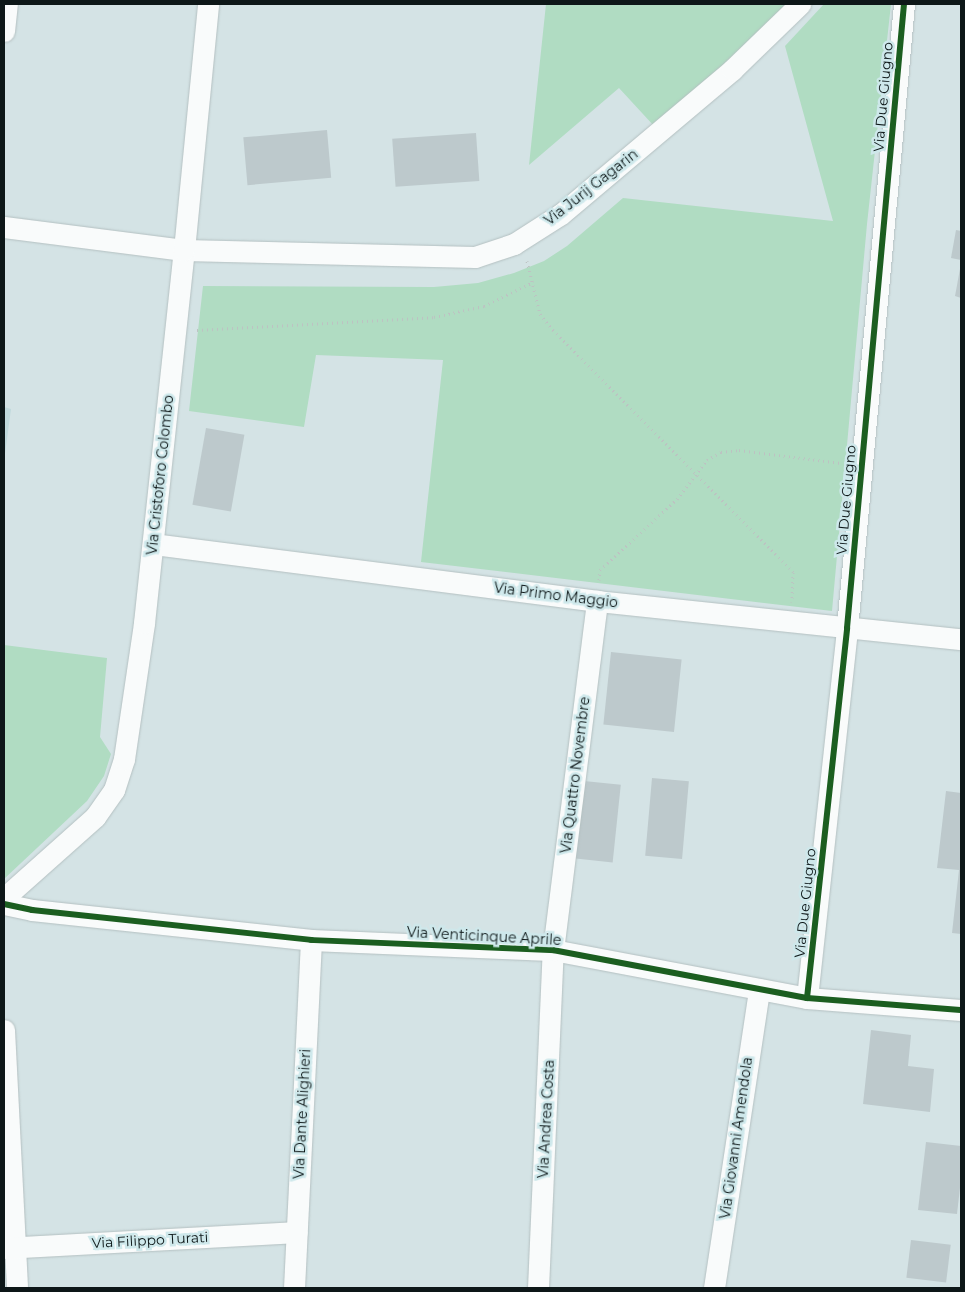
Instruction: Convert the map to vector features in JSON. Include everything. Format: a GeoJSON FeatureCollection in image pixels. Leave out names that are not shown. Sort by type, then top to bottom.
{"type":"FeatureCollection","features":[{"type":"Feature","properties":{"kind":"street"},"geometry":{"type":"LineString","coordinates":[[4,31],[7,4]]}},
{"type":"Feature","properties":{"kind":"street","name":"Via Cristoforo Colombo"},"geometry":{"type":"LineString","coordinates":[[4,898],[94,817],[114,790],[124,759],[152,544],[176,331],[208,4]]}},
{"type":"Feature","properties":{"kind":"street","name":"Via Jurij Gagarin"},"geometry":{"type":"LineString","coordinates":[[4,226],[184,250],[475,257],[514,244],[561,214],[599,184],[732,70],[800,4]]}},
{"type":"Feature","properties":{"kind":"street","name":"Via Due Giugno"},"geometry":{"type":"LineString","coordinates":[[807,998],[847,628],[904,4]]}},
{"type":"Feature","properties":{"kind":"street","name":"Via Primo Maggio"},"geometry":{"type":"LineString","coordinates":[[152,544],[597,601],[961,639]]}},
{"type":"Feature","properties":{"kind":"street","name":"Via Quattro Novembre"},"geometry":{"type":"LineString","coordinates":[[553,950],[597,601]]}},
{"type":"Feature","properties":{"kind":"street","name":"Via Venticinque Aprile"},"geometry":{"type":"LineString","coordinates":[[4,904],[32,910],[311,940],[553,950],[807,998],[961,1010]]}},
{"type":"Feature","properties":{"kind":"street","name":"Via Dante Alighieri"},"geometry":{"type":"LineString","coordinates":[[294,1288],[311,940]]}},
{"type":"Feature","properties":{"kind":"street","name":"Via Andrea Costa"},"geometry":{"type":"LineString","coordinates":[[538,1288],[553,950]]}},
{"type":"Feature","properties":{"kind":"street","name":"Via Giovanni Amendola"},"geometry":{"type":"LineString","coordinates":[[714,1288],[759,989]]}},
{"type":"Feature","properties":{"kind":"street"},"geometry":{"type":"LineString","coordinates":[[4,1030],[9,1248],[17,1288]]}},
{"type":"Feature","properties":{"kind":"street","name":"Via Filippo Turati"},"geometry":{"type":"LineString","coordinates":[[9,1248],[297,1232]]}},
{"type":"Feature","properties":{"kind":"path"},"geometry":{"type":"LineString","coordinates":[[514,244],[527,260],[540,314],[552,330],[793,572],[791,622]]}},
{"type":"Feature","properties":{"kind":"path"},"geometry":{"type":"LineString","coordinates":[[176,331],[434,317],[484,306],[533,282]]}},
{"type":"Feature","properties":{"kind":"path"},"geometry":{"type":"LineString","coordinates":[[597,601],[600,570],[677,499],[707,460],[721,452],[739,450],[862,466]]}},
{"type":"Feature","properties":{"kind":"shaded area"},"geometry":{"type":"Polygon","coordinates":[[[4,407],[11,409],[4,461],[4,407]]]}},
{"type":"Feature","properties":{"kind":"green space"},"geometry":{"type":"Polygon","coordinates":[[[546,4],[788,4],[728,61],[654,126],[619,88],[529,165],[546,4]]]}},
{"type":"Feature","properties":{"kind":"green space"},"geometry":{"type":"Polygon","coordinates":[[[824,4],[891,4],[867,224],[832,611],[421,562],[443,360],[316,355],[304,427],[189,411],[203,286],[434,287],[478,283],[514,273],[544,261],[567,246],[623,198],[833,221],[785,46],[824,4]]]}},
{"type":"Feature","properties":{"kind":"green space"},"geometry":{"type":"Polygon","coordinates":[[[4,645],[107,658],[100,737],[111,754],[104,776],[87,801],[4,879],[4,645]]]}},
{"type":"Feature","properties":{"kind":"building"},"geometry":{"type":"Polygon","coordinates":[[[327,130],[331,178],[248,185],[243,137],[327,130]]]}},
{"type":"Feature","properties":{"kind":"building"},"geometry":{"type":"Polygon","coordinates":[[[476,133],[479,181],[396,187],[392,139],[476,133]]]}},
{"type":"Feature","properties":{"kind":"building"},"geometry":{"type":"Polygon","coordinates":[[[956,230],[961,231],[961,260],[951,258],[956,230]]]}},
{"type":"Feature","properties":{"kind":"building"},"geometry":{"type":"Polygon","coordinates":[[[961,270],[961,298],[955,296],[961,270]]]}},
{"type":"Feature","properties":{"kind":"building"},"geometry":{"type":"Polygon","coordinates":[[[206,428],[244,435],[231,512],[192,505],[206,428]]]}},
{"type":"Feature","properties":{"kind":"building"},"geometry":{"type":"Polygon","coordinates":[[[611,652],[682,659],[674,732],[603,725],[611,652]]]}},
{"type":"Feature","properties":{"kind":"building"},"geometry":{"type":"Polygon","coordinates":[[[652,778],[689,781],[682,859],[645,856],[652,778]]]}},
{"type":"Feature","properties":{"kind":"building"},"geometry":{"type":"Polygon","coordinates":[[[584,781],[621,785],[613,862],[576,859],[584,781]]]}},
{"type":"Feature","properties":{"kind":"building"},"geometry":{"type":"Polygon","coordinates":[[[946,791],[961,793],[961,934],[952,933],[959,870],[937,868],[946,791]]]}},
{"type":"Feature","properties":{"kind":"building"},"geometry":{"type":"Polygon","coordinates":[[[871,1030],[911,1035],[908,1066],[934,1069],[930,1112],[863,1104],[871,1030]]]}},
{"type":"Feature","properties":{"kind":"building"},"geometry":{"type":"Polygon","coordinates":[[[926,1142],[961,1146],[961,1179],[957,1214],[918,1210],[926,1142]]]}},
{"type":"Feature","properties":{"kind":"building"},"geometry":{"type":"Polygon","coordinates":[[[911,1240],[951,1245],[946,1283],[906,1278],[911,1240]]]}},
{"type":"Feature","properties":{"kind":"cycle path"},"geometry":{"type":"LineString","coordinates":[[807,998],[847,628],[904,4]]}},
{"type":"Feature","properties":{"kind":"cycle path"},"geometry":{"type":"LineString","coordinates":[[4,904],[32,910],[311,940],[553,950],[807,998],[961,1010]]}}]}
